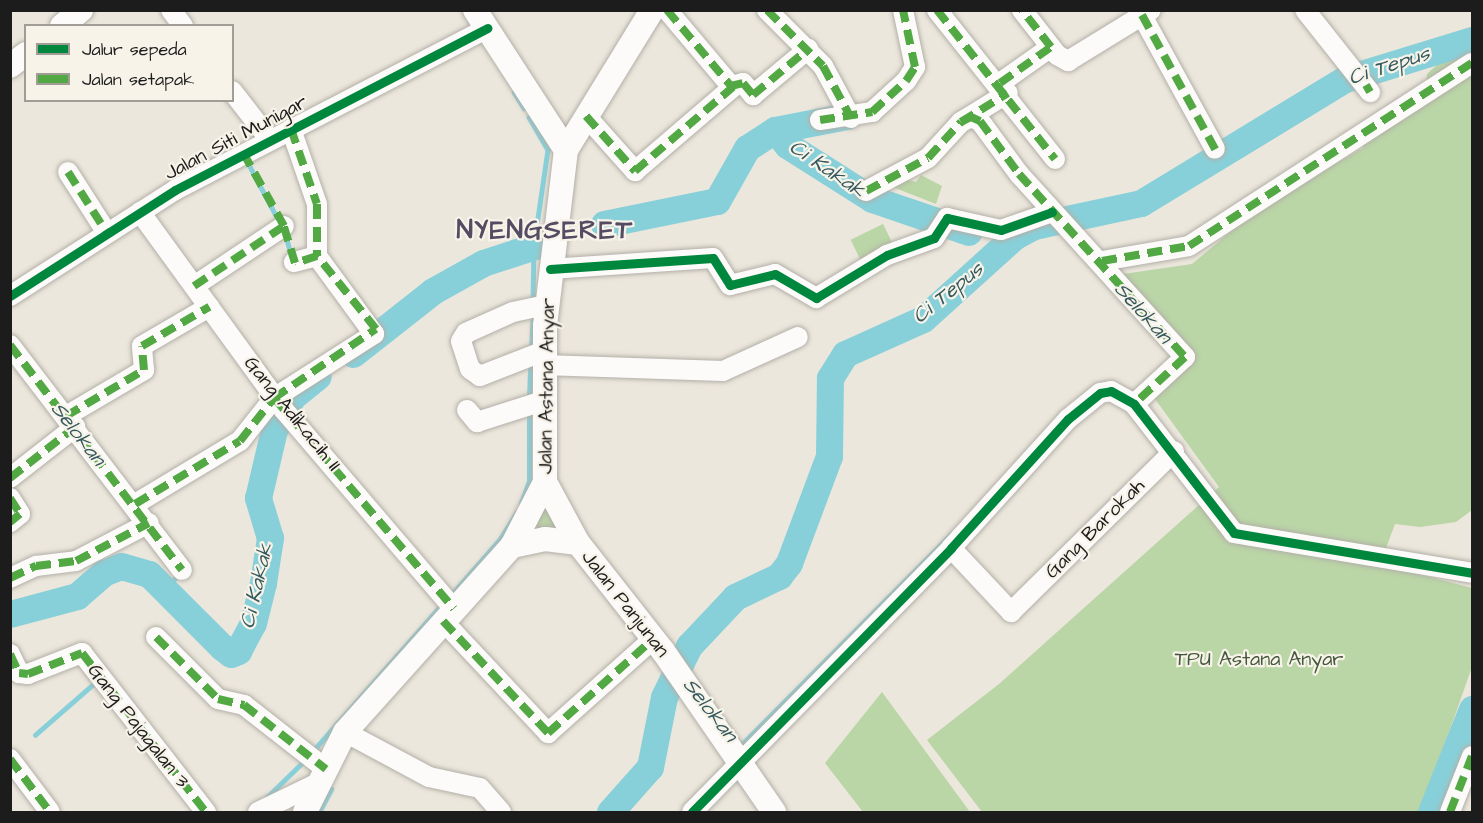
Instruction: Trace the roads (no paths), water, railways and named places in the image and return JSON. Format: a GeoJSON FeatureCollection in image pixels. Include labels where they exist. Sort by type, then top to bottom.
{"type":"FeatureCollection","features":[{"type":"Feature","properties":{"kind":"main road"},"geometry":{"type":"LineString","coordinates":[[64,24],[81,10]]}},
{"type":"Feature","properties":{"kind":"main road","name":"Jalan Astana Anyar"},"geometry":{"type":"LineString","coordinates":[[305,813],[345,732],[512,546],[545,482],[543,401],[547,304],[566,150],[652,10]]}},
{"type":"Feature","properties":{"kind":"main road"},"geometry":{"type":"LineString","coordinates":[[481,19],[566,150]]}},
{"type":"Feature","properties":{"kind":"main road"},"geometry":{"type":"LineString","coordinates":[[10,66],[24,56]]}},
{"type":"Feature","properties":{"kind":"main road","name":"Jalan Panjunan"},"geometry":{"type":"LineString","coordinates":[[545,482],[578,543],[658,645],[774,813]]}},
{"type":"Feature","properties":{"kind":"main road","name":"Jalan Panjunan"},"geometry":{"type":"LineString","coordinates":[[512,546],[545,539],[578,543]]}},
{"type":"Feature","properties":{"kind":"street"},"geometry":{"type":"LineString","coordinates":[[171,10],[182,24]]}},
{"type":"Feature","properties":{"kind":"street"},"geometry":{"type":"LineString","coordinates":[[667,10],[733,87]]}},
{"type":"Feature","properties":{"kind":"street"},"geometry":{"type":"LineString","coordinates":[[767,10],[808,49],[832,77],[850,116]]}},
{"type":"Feature","properties":{"kind":"street"},"geometry":{"type":"LineString","coordinates":[[820,120],[850,116],[883,104],[915,68],[903,10]]}},
{"type":"Feature","properties":{"kind":"street"},"geometry":{"type":"LineString","coordinates":[[937,10],[1004,88],[1055,159]]}},
{"type":"Feature","properties":{"kind":"street"},"geometry":{"type":"LineString","coordinates":[[1023,10],[1051,48],[1068,61],[1144,12],[1215,149]]}},
{"type":"Feature","properties":{"kind":"street"},"geometry":{"type":"LineString","coordinates":[[1305,10],[1368,88]]}},
{"type":"Feature","properties":{"kind":"street","name":"Jalan Siti Munigar"},"geometry":{"type":"LineString","coordinates":[[10,296],[140,212],[269,138],[291,129],[481,19]]}},
{"type":"Feature","properties":{"kind":"street"},"geometry":{"type":"LineString","coordinates":[[866,191],[928,158],[961,122],[1051,48]]}},
{"type":"Feature","properties":{"kind":"street"},"geometry":{"type":"LineString","coordinates":[[586,116],[635,171],[733,87],[743,83],[755,95],[808,49]]}},
{"type":"Feature","properties":{"kind":"street"},"geometry":{"type":"LineString","coordinates":[[1101,261],[1189,246],[1473,63]]}},
{"type":"Feature","properties":{"kind":"street"},"geometry":{"type":"LineString","coordinates":[[234,94],[269,138]]}},
{"type":"Feature","properties":{"kind":"street"},"geometry":{"type":"LineString","coordinates":[[961,122],[971,117],[980,122],[1050,212],[1079,237],[1185,357],[1134,404]]}},
{"type":"Feature","properties":{"kind":"street"},"geometry":{"type":"LineString","coordinates":[[135,504],[240,441],[279,404],[376,329],[317,256],[317,204],[291,129]]}},
{"type":"Feature","properties":{"kind":"street"},"geometry":{"type":"LineString","coordinates":[[68,172],[107,233]]}},
{"type":"Feature","properties":{"kind":"street","name":"Gang Adikacih II"},"geometry":{"type":"LineString","coordinates":[[140,212],[279,404],[545,733],[658,645]]}},
{"type":"Feature","properties":{"kind":"street"},"geometry":{"type":"LineString","coordinates":[[550,269],[713,258],[730,285],[775,273],[816,298],[887,255],[934,238],[947,218],[1000,230],[1050,212]]}},
{"type":"Feature","properties":{"kind":"street"},"geometry":{"type":"LineString","coordinates":[[194,286],[284,226]]}},
{"type":"Feature","properties":{"kind":"street"},"geometry":{"type":"LineString","coordinates":[[294,262],[317,256]]}},
{"type":"Feature","properties":{"kind":"street"},"geometry":{"type":"LineString","coordinates":[[547,304],[504,316],[466,333],[461,342],[470,369],[480,376],[544,358],[723,371],[798,337]]}},
{"type":"Feature","properties":{"kind":"street"},"geometry":{"type":"LineString","coordinates":[[10,478],[71,425],[144,370],[142,346],[209,307]]}},
{"type":"Feature","properties":{"kind":"street"},"geometry":{"type":"LineString","coordinates":[[10,345],[135,504],[182,570]]}},
{"type":"Feature","properties":{"kind":"street"},"geometry":{"type":"LineString","coordinates":[[692,813],[738,763],[951,548],[1086,402],[1111,391],[1134,404],[1174,451],[1234,533],[1473,573]]}},
{"type":"Feature","properties":{"kind":"street"},"geometry":{"type":"LineString","coordinates":[[467,411],[477,422],[543,401]]}},
{"type":"Feature","properties":{"kind":"street","name":"Gang Barokah"},"geometry":{"type":"LineString","coordinates":[[951,548],[1006,612],[1017,607],[1174,451]]}},
{"type":"Feature","properties":{"kind":"street"},"geometry":{"type":"LineString","coordinates":[[10,498],[20,514],[10,522]]}},
{"type":"Feature","properties":{"kind":"street"},"geometry":{"type":"LineString","coordinates":[[10,578],[36,566],[76,561],[149,523]]}},
{"type":"Feature","properties":{"kind":"street"},"geometry":{"type":"LineString","coordinates":[[156,637],[218,699],[244,705],[323,776],[260,812]]}},
{"type":"Feature","properties":{"kind":"street","name":"Gang Pajagalan 3"},"geometry":{"type":"LineString","coordinates":[[10,654],[18,673],[28,674],[82,653],[206,813]]}},
{"type":"Feature","properties":{"kind":"street"},"geometry":{"type":"LineString","coordinates":[[345,732],[429,777],[480,788],[501,813]]}},
{"type":"Feature","properties":{"kind":"street"},"geometry":{"type":"LineString","coordinates":[[1450,813],[1473,756]]}},
{"type":"Feature","properties":{"kind":"street"},"geometry":{"type":"LineString","coordinates":[[10,759],[50,813]]}},
{"type":"Feature","properties":{"kind":"waterway","name":"Ci Tepus"},"geometry":{"type":"LineString","coordinates":[[610,812],[650,767],[664,697],[689,646],[735,597],[779,576],[789,563],[829,456],[830,378],[845,354],[923,319],[1015,236],[1034,226],[1141,203],[1345,79],[1472,40]]}},
{"type":"Feature","properties":{"kind":"waterway","name":"Selokan"},"geometry":{"type":"LineString","coordinates":[[514,92],[524,108]]}},
{"type":"Feature","properties":{"kind":"waterway"},"geometry":{"type":"LineString","coordinates":[[775,130],[847,116]]}},
{"type":"Feature","properties":{"kind":"waterway","name":"Selokan"},"geometry":{"type":"LineString","coordinates":[[529,117],[548,150],[534,246],[533,303]]}},
{"type":"Feature","properties":{"kind":"waterway","name":"Ci Kakak"},"geometry":{"type":"LineString","coordinates":[[604,224],[717,201],[747,148],[775,130],[787,145],[872,199],[969,232]]}},
{"type":"Feature","properties":{"kind":"waterway","name":"Selokan"},"geometry":{"type":"LineString","coordinates":[[246,159],[280,223]]}},
{"type":"Feature","properties":{"kind":"waterway","name":"Selokan"},"geometry":{"type":"LineString","coordinates":[[285,232],[289,247]]}},
{"type":"Feature","properties":{"kind":"waterway","name":"Ci Kakak"},"geometry":{"type":"LineString","coordinates":[[353,354],[433,291],[483,263],[535,246]]}},
{"type":"Feature","properties":{"kind":"waterway"},"geometry":{"type":"LineString","coordinates":[[531,351],[533,314]]}},
{"type":"Feature","properties":{"kind":"waterway"},"geometry":{"type":"LineString","coordinates":[[529,399],[530,363]]}},
{"type":"Feature","properties":{"kind":"waterway","name":"Ci Kakak"},"geometry":{"type":"LineString","coordinates":[[10,614],[77,596],[103,573],[121,566],[149,574],[222,647],[231,654],[238,651],[253,623],[263,583],[270,538],[258,498],[274,430],[292,397],[318,376]]}},
{"type":"Feature","properties":{"kind":"waterway"},"geometry":{"type":"LineString","coordinates":[[521,503],[529,481],[529,411]]}},
{"type":"Feature","properties":{"kind":"waterway"},"geometry":{"type":"LineString","coordinates":[[451,595],[500,539],[516,513]]}},
{"type":"Feature","properties":{"kind":"waterway","name":"Selokan"},"geometry":{"type":"LineString","coordinates":[[739,747],[951,534]]}},
{"type":"Feature","properties":{"kind":"waterway","name":"Selokan"},"geometry":{"type":"LineString","coordinates":[[167,588],[179,573]]}},
{"type":"Feature","properties":{"kind":"waterway"},"geometry":{"type":"LineString","coordinates":[[312,752],[443,603]]}},
{"type":"Feature","properties":{"kind":"waterway"},"geometry":{"type":"LineString","coordinates":[[35,735],[97,681]]}},
{"type":"Feature","properties":{"kind":"waterway"},"geometry":{"type":"LineString","coordinates":[[1431,812],[1472,709]]}},
{"type":"Feature","properties":{"kind":"waterway"},"geometry":{"type":"LineString","coordinates":[[264,800],[305,760]]}},
{"type":"Feature","properties":{"kind":"waterway"},"geometry":{"type":"LineString","coordinates":[[319,812],[331,789]]}},
{"type":"Feature","properties":{"kind":"district","name":"NYENGSERET"},"geometry":{"type":"Point","coordinates":[545,231]}},
{"type":"Feature","properties":{"kind":"park label","name":"TPU Astana Anyar"},"geometry":{"type":"Point","coordinates":[1259,659]}}]}
